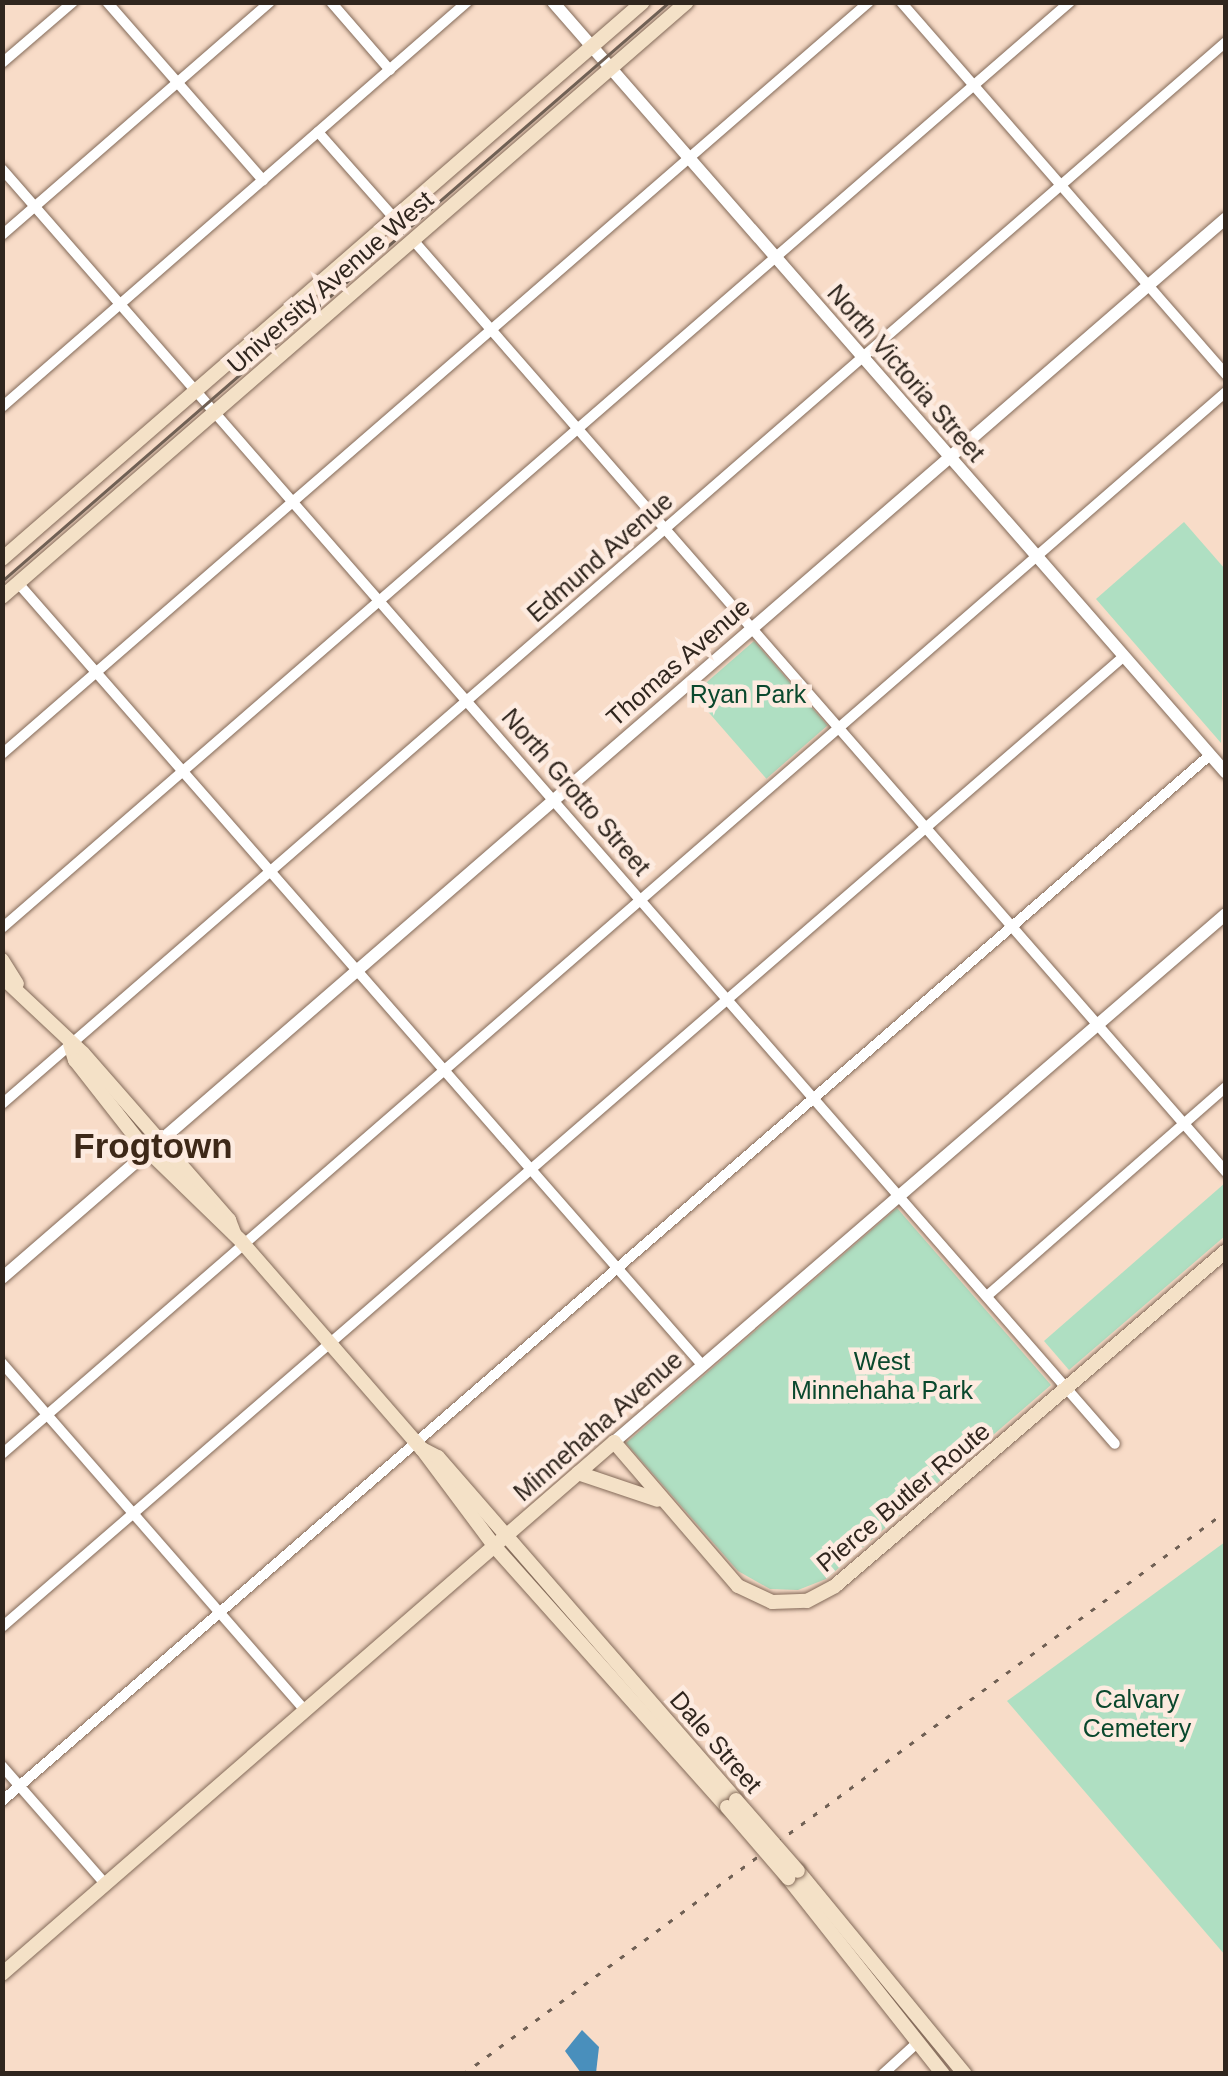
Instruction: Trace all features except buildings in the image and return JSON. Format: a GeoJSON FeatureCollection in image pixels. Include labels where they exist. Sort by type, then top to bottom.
{"type":"FeatureCollection","features":[{"type":"Feature","properties":{"kind":"main road","name":"University Avenue West"},"geometry":{"type":"LineString","coordinates":[[2,560],[643,2]]}},
{"type":"Feature","properties":{"kind":"main road","name":"University Avenue West"},"geometry":{"type":"LineString","coordinates":[[2,597],[687,2]]}},
{"type":"Feature","properties":{"kind":"main road","name":"Dale Street"},"geometry":{"type":"LineString","coordinates":[[2,960],[10,980],[160,1140],[237,1237],[418,1445],[438,1457],[501,1542],[966,2074]]}},
{"type":"Feature","properties":{"kind":"main road","name":"Dale Street"},"geometry":{"type":"LineString","coordinates":[[70,1044],[75,1060],[147,1151],[237,1237]]}},
{"type":"Feature","properties":{"kind":"main road","name":"Pierce Butler Route"},"geometry":{"type":"LineString","coordinates":[[614,1442],[748,1594],[772,1602],[807,1600],[835,1586],[1226,1251]]}},
{"type":"Feature","properties":{"kind":"main road","name":"Minnehaha Avenue"},"geometry":{"type":"LineString","coordinates":[[2,1974],[614,1442]]}},
{"type":"Feature","properties":{"kind":"main road"},"geometry":{"type":"LineString","coordinates":[[578,1473],[667,1506]]}},
{"type":"Feature","properties":{"kind":"main road","name":"Dale Street"},"geometry":{"type":"LineString","coordinates":[[793,1875],[943,2074]]}},
{"type":"Feature","properties":{"kind":"street"},"geometry":{"type":"LineString","coordinates":[[2,63],[72,2]]}},
{"type":"Feature","properties":{"kind":"street"},"geometry":{"type":"LineString","coordinates":[[106,2],[262,180]]}},
{"type":"Feature","properties":{"kind":"street"},"geometry":{"type":"LineString","coordinates":[[2,235],[270,2]]}},
{"type":"Feature","properties":{"kind":"street"},"geometry":{"type":"LineString","coordinates":[[331,2],[390,70]]}},
{"type":"Feature","properties":{"kind":"street"},"geometry":{"type":"LineString","coordinates":[[2,407],[467,2]]}},
{"type":"Feature","properties":{"kind":"street","name":"North Victoria Street"},"geometry":{"type":"LineString","coordinates":[[554,2],[1226,773]]}},
{"type":"Feature","properties":{"kind":"street"},"geometry":{"type":"LineString","coordinates":[[2,754],[869,2]]}},
{"type":"Feature","properties":{"kind":"street"},"geometry":{"type":"LineString","coordinates":[[900,2],[1226,375]]}},
{"type":"Feature","properties":{"kind":"street"},"geometry":{"type":"LineString","coordinates":[[2,928],[1070,2]]}},
{"type":"Feature","properties":{"kind":"street","name":"Edmund Avenue"},"geometry":{"type":"LineString","coordinates":[[2,1104],[1226,42]]}},
{"type":"Feature","properties":{"kind":"street"},"geometry":{"type":"LineString","coordinates":[[318,132],[394,218]]}},
{"type":"Feature","properties":{"kind":"street","name":"North Grotto Street"},"geometry":{"type":"LineString","coordinates":[[2,169],[641,896],[1115,1444]]}},
{"type":"Feature","properties":{"kind":"street","name":"Thomas Avenue"},"geometry":{"type":"LineString","coordinates":[[2,1278],[1226,218]]}},
{"type":"Feature","properties":{"kind":"street"},"geometry":{"type":"LineString","coordinates":[[413,240],[1226,1172]]}},
{"type":"Feature","properties":{"kind":"street"},"geometry":{"type":"LineString","coordinates":[[2,1454],[237,1237],[443,1067],[1226,392]]}},
{"type":"Feature","properties":{"kind":"street"},"geometry":{"type":"LineString","coordinates":[[18,583],[702,1365]]}},
{"type":"Feature","properties":{"kind":"street"},"geometry":{"type":"LineString","coordinates":[[2,1627],[726,996],[1124,656]]}},
{"type":"Feature","properties":{"kind":"street"},"geometry":{"type":"LineString","coordinates":[[2,1801],[418,1445],[616,1265],[1210,755]]}},
{"type":"Feature","properties":{"kind":"street","name":"Minnehaha Avenue"},"geometry":{"type":"LineString","coordinates":[[614,1442],[1226,914]]}},
{"type":"Feature","properties":{"kind":"street"},"geometry":{"type":"LineString","coordinates":[[987,1296],[1226,1087]]}},
{"type":"Feature","properties":{"kind":"street"},"geometry":{"type":"LineString","coordinates":[[2,1363],[306,1710]]}},
{"type":"Feature","properties":{"kind":"street"},"geometry":{"type":"LineString","coordinates":[[2,1766],[106,1884]]}},
{"type":"Feature","properties":{"kind":"street"},"geometry":{"type":"LineString","coordinates":[[883,2074],[917,2043]]}},
{"type":"Feature","properties":{"kind":"green space"},"geometry":{"type":"Polygon","coordinates":[[[1184,522],[1225,569],[1221,743],[1096,599],[1184,522]]]}},
{"type":"Feature","properties":{"kind":"green space","name":"Ryan Park"},"geometry":{"type":"Polygon","coordinates":[[[754,641],[827,726],[766,779],[693,694],[754,641]]]}},
{"type":"Feature","properties":{"kind":"green space"},"geometry":{"type":"Polygon","coordinates":[[[1225,1183],[1225,1236],[1069,1370],[1044,1341],[1225,1183]]]}},
{"type":"Feature","properties":{"kind":"green space","name":"West Minnehaha Park"},"geometry":{"type":"Polygon","coordinates":[[[897,1208],[1051,1385],[826,1579],[798,1590],[770,1589],[738,1571],[626,1443],[897,1208]]]}},
{"type":"Feature","properties":{"kind":"green space","name":"Calvary Cemetery"},"geometry":{"type":"Polygon","coordinates":[[[1225,1542],[1225,1955],[1007,1701],[1225,1542]]]}},
{"type":"Feature","properties":{"kind":"water"},"geometry":{"type":"Polygon","coordinates":[[[582,2030],[599,2047],[596,2073],[581,2073],[565,2051],[582,2030]]]}},
{"type":"Feature","properties":{"kind":"tram line"},"geometry":{"type":"LineString","coordinates":[[2,581],[669,2]]}},
{"type":"Feature","properties":{"kind":"railway"},"geometry":{"type":"LineString","coordinates":[[463,2074],[1226,1511]]}},
{"type":"Feature","properties":{"kind":"district","name":"Frogtown"},"geometry":{"type":"Point","coordinates":[153,1146]}}]}
